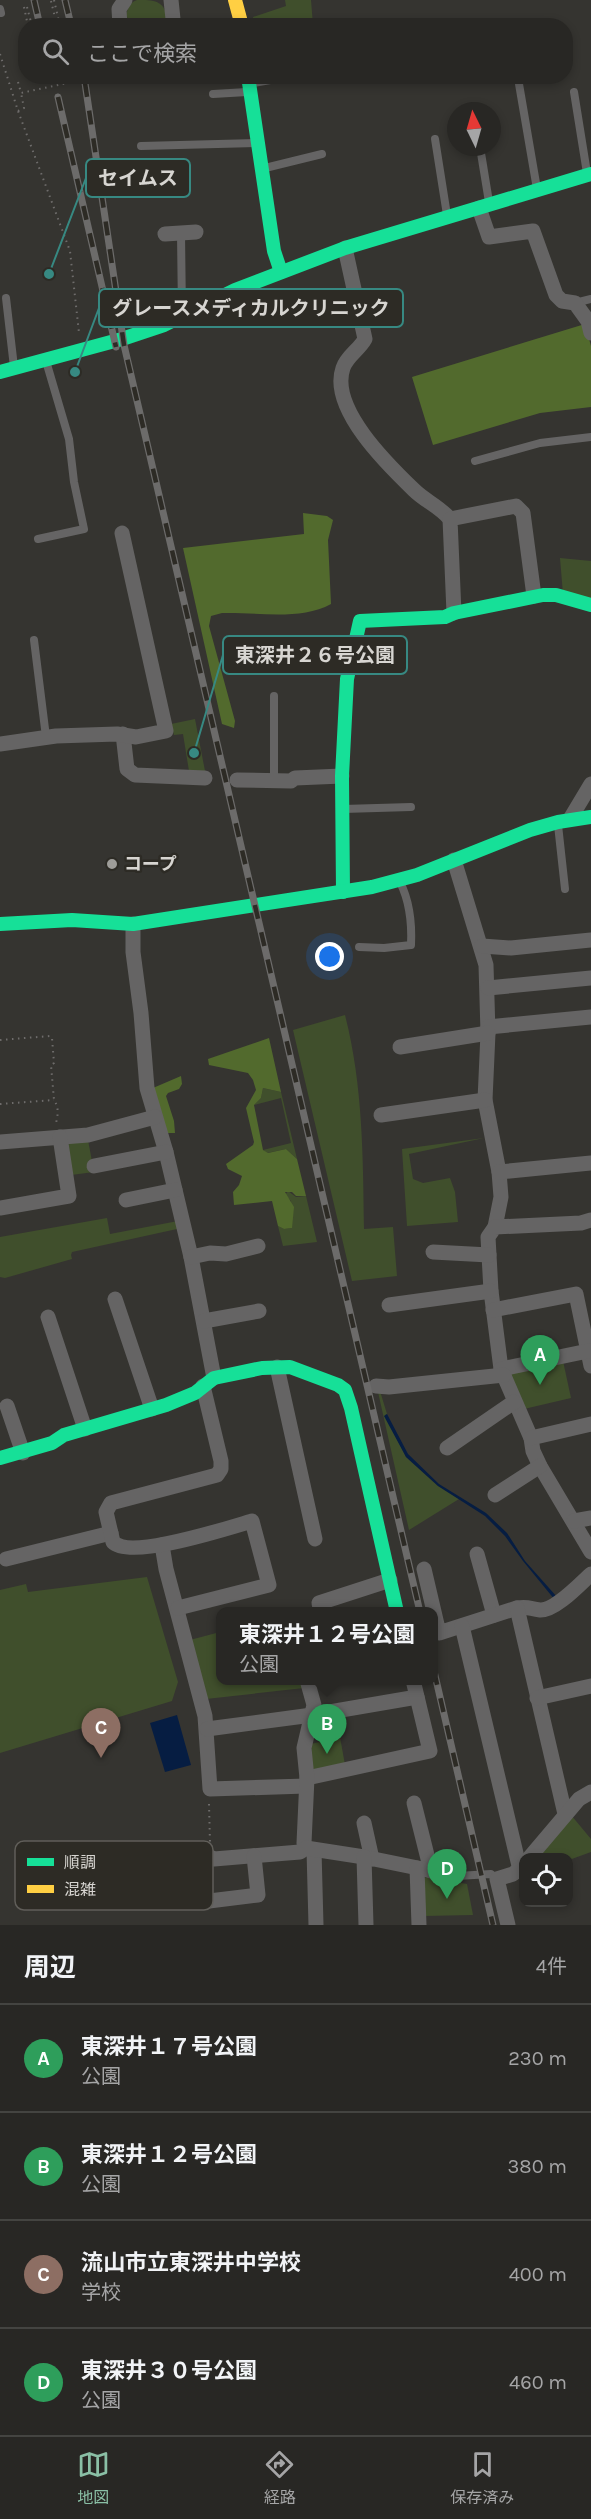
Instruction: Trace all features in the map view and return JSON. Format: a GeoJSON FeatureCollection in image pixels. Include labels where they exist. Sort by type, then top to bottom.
{"type":"FeatureCollection","features":[{"type":"Feature","properties":{"kind":"street"},"geometry":{"type":"LineString","coordinates":[[120,18],[120,9],[125,0]]}},
{"type":"Feature","properties":{"kind":"street"},"geometry":{"type":"LineString","coordinates":[[235,0],[240,18]]}},
{"type":"Feature","properties":{"kind":"street"},"geometry":{"type":"LineString","coordinates":[[249,84],[274,251],[281,272]]}},
{"type":"Feature","properties":{"kind":"street"},"geometry":{"type":"LineString","coordinates":[[7,370],[122,339],[183,316],[235,290],[345,248],[589,174]]}},
{"type":"Feature","properties":{"kind":"street"},"geometry":{"type":"LineString","coordinates":[[484,207],[489,237],[533,231],[555,295],[562,302],[575,303],[588,321],[591,333]]}},
{"type":"Feature","properties":{"kind":"street"},"geometry":{"type":"LineString","coordinates":[[345,248],[365,339],[360,349],[345,363],[342,371],[346,407],[353,422],[370,443],[416,492],[442,509],[450,519],[454,613]]}},
{"type":"Feature","properties":{"kind":"street"},"geometry":{"type":"LineString","coordinates":[[450,519],[516,506],[523,513],[534,596]]}},
{"type":"Feature","properties":{"kind":"street"},"geometry":{"type":"LineString","coordinates":[[0,744],[46,737],[119,731],[136,736],[166,731],[122,533]]}},
{"type":"Feature","properties":{"kind":"street"},"geometry":{"type":"LineString","coordinates":[[343,892],[342,776],[347,679],[360,621],[445,617],[454,613],[534,596],[556,595],[591,606]]}},
{"type":"Feature","properties":{"kind":"street"},"geometry":{"type":"LineString","coordinates":[[119,731],[127,769],[135,775],[205,778]]}},
{"type":"Feature","properties":{"kind":"street"},"geometry":{"type":"LineString","coordinates":[[237,780],[274,781],[342,776]]}},
{"type":"Feature","properties":{"kind":"street"},"geometry":{"type":"LineString","coordinates":[[564,820],[591,784]]}},
{"type":"Feature","properties":{"kind":"street"},"geometry":{"type":"LineString","coordinates":[[0,924],[72,920],[132,924],[215,916],[400,880],[530,830],[564,820],[591,817]]}},
{"type":"Feature","properties":{"kind":"street"},"geometry":{"type":"LineString","coordinates":[[454,860],[486,965],[488,1030],[484,1100],[499,1172],[501,1197],[495,1227],[488,1237],[490,1292],[502,1372],[531,1438],[533,1451],[540,1466],[591,1552]]}},
{"type":"Feature","properties":{"kind":"street"},"geometry":{"type":"LineString","coordinates":[[132,924],[147,1088],[176,1190],[204,1321],[208,1382],[221,1461],[220,1472],[217,1474],[111,1503],[106,1512],[113,1542],[122,1548],[162,1545],[252,1521],[269,1585],[178,1608]]}},
{"type":"Feature","properties":{"kind":"street"},"geometry":{"type":"LineString","coordinates":[[482,946],[511,948],[591,940]]}},
{"type":"Feature","properties":{"kind":"street"},"geometry":{"type":"LineString","coordinates":[[488,988],[591,978]]}},
{"type":"Feature","properties":{"kind":"street"},"geometry":{"type":"LineString","coordinates":[[400,1047],[488,1030],[591,1017]]}},
{"type":"Feature","properties":{"kind":"street"},"geometry":{"type":"LineString","coordinates":[[381,1114],[484,1100]]}},
{"type":"Feature","properties":{"kind":"street"},"geometry":{"type":"LineString","coordinates":[[0,1142],[88,1135],[155,1117]]}},
{"type":"Feature","properties":{"kind":"street"},"geometry":{"type":"LineString","coordinates":[[0,1208],[69,1196],[58,1137]]}},
{"type":"Feature","properties":{"kind":"street"},"geometry":{"type":"LineString","coordinates":[[94,1166],[166,1152]]}},
{"type":"Feature","properties":{"kind":"street"},"geometry":{"type":"LineString","coordinates":[[499,1172],[591,1163]]}},
{"type":"Feature","properties":{"kind":"street"},"geometry":{"type":"LineString","coordinates":[[126,1200],[176,1190]]}},
{"type":"Feature","properties":{"kind":"street"},"geometry":{"type":"LineString","coordinates":[[495,1227],[581,1223],[591,1220]]}},
{"type":"Feature","properties":{"kind":"street"},"geometry":{"type":"LineString","coordinates":[[191,1257],[210,1253],[226,1254],[258,1246]]}},
{"type":"Feature","properties":{"kind":"street"},"geometry":{"type":"LineString","coordinates":[[433,1252],[489,1255]]}},
{"type":"Feature","properties":{"kind":"street"},"geometry":{"type":"LineString","coordinates":[[389,1305],[490,1292]]}},
{"type":"Feature","properties":{"kind":"street"},"geometry":{"type":"LineString","coordinates":[[376,1386],[389,1387],[589,1358],[576,1294],[493,1310]]}},
{"type":"Feature","properties":{"kind":"street"},"geometry":{"type":"LineString","coordinates":[[116,1299],[152,1409]]}},
{"type":"Feature","properties":{"kind":"street"},"geometry":{"type":"LineString","coordinates":[[204,1321],[259,1311]]}},
{"type":"Feature","properties":{"kind":"street"},"geometry":{"type":"LineString","coordinates":[[48,1317],[85,1429]]}},
{"type":"Feature","properties":{"kind":"street"},"geometry":{"type":"LineString","coordinates":[[277,1367],[315,1539]]}},
{"type":"Feature","properties":{"kind":"street"},"geometry":{"type":"LineString","coordinates":[[0,1458],[23,1453],[51,1443],[64,1435],[152,1409],[195,1393],[208,1382],[277,1367],[290,1367],[338,1385],[345,1390],[351,1408],[396,1607]]}},
{"type":"Feature","properties":{"kind":"street"},"geometry":{"type":"LineString","coordinates":[[447,1448],[514,1402]]}},
{"type":"Feature","properties":{"kind":"street"},"geometry":{"type":"LineString","coordinates":[[7,1406],[23,1453]]}},
{"type":"Feature","properties":{"kind":"street"},"geometry":{"type":"LineString","coordinates":[[531,1438],[591,1424]]}},
{"type":"Feature","properties":{"kind":"street"},"geometry":{"type":"LineString","coordinates":[[495,1495],[540,1466]]}},
{"type":"Feature","properties":{"kind":"street"},"geometry":{"type":"LineString","coordinates":[[574,1521],[591,1518]]}},
{"type":"Feature","properties":{"kind":"street"},"geometry":{"type":"LineString","coordinates":[[6,1558],[111,1533]]}},
{"type":"Feature","properties":{"kind":"street"},"geometry":{"type":"LineString","coordinates":[[162,1545],[166,1569],[178,1608],[207,1729],[210,1789],[307,1782],[430,1751],[414,1685]]}},
{"type":"Feature","properties":{"kind":"street"},"geometry":{"type":"LineString","coordinates":[[477,1554],[494,1615]]}},
{"type":"Feature","properties":{"kind":"street"},"geometry":{"type":"LineString","coordinates":[[424,1569],[433,1607]]}},
{"type":"Feature","properties":{"kind":"street"},"geometry":{"type":"LineString","coordinates":[[438,1629],[439,1633],[517,1608],[529,1606],[542,1610],[551,1607],[591,1574]]}},
{"type":"Feature","properties":{"kind":"street"},"geometry":{"type":"LineString","coordinates":[[320,1607],[319,1603],[390,1580]]}},
{"type":"Feature","properties":{"kind":"street"},"geometry":{"type":"LineString","coordinates":[[517,1608],[565,1814]]}},
{"type":"Feature","properties":{"kind":"street"},"geometry":{"type":"LineString","coordinates":[[462,1626],[521,1853]]}},
{"type":"Feature","properties":{"kind":"street"},"geometry":{"type":"LineString","coordinates":[[308,1685],[314,1705],[304,1748],[307,1782],[304,1843],[310,1849],[316,1925]]}},
{"type":"Feature","properties":{"kind":"street"},"geometry":{"type":"LineString","coordinates":[[537,1698],[591,1686]]}},
{"type":"Feature","properties":{"kind":"street"},"geometry":{"type":"LineString","coordinates":[[207,1729],[312,1715],[417,1697]]}},
{"type":"Feature","properties":{"kind":"street"},"geometry":{"type":"LineString","coordinates":[[533,1853],[579,1798],[591,1792]]}},
{"type":"Feature","properties":{"kind":"street"},"geometry":{"type":"LineString","coordinates":[[414,1803],[424,1869],[419,1925]]}},
{"type":"Feature","properties":{"kind":"street"},"geometry":{"type":"LineString","coordinates":[[364,1823],[368,1858],[366,1925]]}},
{"type":"Feature","properties":{"kind":"street"},"geometry":{"type":"LineString","coordinates":[[213,1858],[300,1852],[310,1849],[457,1876]]}},
{"type":"Feature","properties":{"kind":"street"},"geometry":{"type":"LineString","coordinates":[[213,1901],[258,1895],[254,1856]]}},
{"type":"Feature","properties":{"kind":"street"},"geometry":{"type":"LineString","coordinates":[[508,1925],[498,1879],[519,1867]]}},
{"type":"Feature","properties":{"kind":"lane"},"geometry":{"type":"LineString","coordinates":[[213,94],[249,84]]}},
{"type":"Feature","properties":{"kind":"lane"},"geometry":{"type":"LineString","coordinates":[[519,84],[537,191]]}},
{"type":"Feature","properties":{"kind":"lane"},"geometry":{"type":"LineString","coordinates":[[574,92],[589,174]]}},
{"type":"Feature","properties":{"kind":"lane"},"geometry":{"type":"LineString","coordinates":[[435,139],[448,217]]}},
{"type":"Feature","properties":{"kind":"lane"},"geometry":{"type":"LineString","coordinates":[[141,146],[257,143]]}},
{"type":"Feature","properties":{"kind":"lane"},"geometry":{"type":"LineString","coordinates":[[261,169],[322,154]]}},
{"type":"Feature","properties":{"kind":"lane"},"geometry":{"type":"LineString","coordinates":[[481,156],[484,207]]}},
{"type":"Feature","properties":{"kind":"lane"},"geometry":{"type":"LineString","coordinates":[[181,233],[183,316]]}},
{"type":"Feature","properties":{"kind":"lane"},"geometry":{"type":"LineString","coordinates":[[6,298],[7,370]]}},
{"type":"Feature","properties":{"kind":"lane"},"geometry":{"type":"LineString","coordinates":[[575,303],[591,299]]}},
{"type":"Feature","properties":{"kind":"lane"},"geometry":{"type":"LineString","coordinates":[[38,539],[84,529],[74,482],[69,439],[45,359]]}},
{"type":"Feature","properties":{"kind":"lane"},"geometry":{"type":"LineString","coordinates":[[475,461],[540,443],[591,437]]}},
{"type":"Feature","properties":{"kind":"lane"},"geometry":{"type":"LineString","coordinates":[[34,640],[46,737]]}},
{"type":"Feature","properties":{"kind":"lane"},"geometry":{"type":"LineString","coordinates":[[274,696],[274,781]]}},
{"type":"Feature","properties":{"kind":"lane"},"geometry":{"type":"LineString","coordinates":[[342,809],[411,807]]}},
{"type":"Feature","properties":{"kind":"lane"},"geometry":{"type":"LineString","coordinates":[[564,820],[566,889]]}},
{"type":"Feature","properties":{"kind":"lane"},"geometry":{"type":"LineString","coordinates":[[359,947],[384,948],[411,945],[412,930],[400,880]]}},
{"type":"Feature","properties":{"kind":"lane"},"geometry":{"type":"LineString","coordinates":[[457,1876],[491,1874],[498,1879]]}},
{"type":"Feature","properties":{"kind":"path"},"geometry":{"type":"LineString","coordinates":[[52,1],[56,18]]}},
{"type":"Feature","properties":{"kind":"path"},"geometry":{"type":"LineString","coordinates":[[26,7],[28,18]]}},
{"type":"Feature","properties":{"kind":"path"},"geometry":{"type":"LineString","coordinates":[[0,54],[18,111],[70,251],[81,349]]}},
{"type":"Feature","properties":{"kind":"path"},"geometry":{"type":"LineString","coordinates":[[16,83],[20,88],[24,108],[18,111]]}},
{"type":"Feature","properties":{"kind":"path"},"geometry":{"type":"LineString","coordinates":[[21,93],[62,84]]}},
{"type":"Feature","properties":{"kind":"path"},"geometry":{"type":"LineString","coordinates":[[0,1040],[50,1036],[54,1063],[51,1065],[51,1083],[57,1104],[58,1137]]}},
{"type":"Feature","properties":{"kind":"path"},"geometry":{"type":"LineString","coordinates":[[0,1104],[54,1100]]}},
{"type":"Feature","properties":{"kind":"path"},"geometry":{"type":"LineString","coordinates":[[209,1841],[210,1789]]}},
{"type":"Feature","properties":{"kind":"green space"},"geometry":{"type":"Polygon","coordinates":[[[148,0],[161,4],[167,18],[128,18],[126,15],[129,8],[135,1],[148,0]]]}},
{"type":"Feature","properties":{"kind":"green space"},"geometry":{"type":"Polygon","coordinates":[[[285,0],[311,0],[312,18],[253,18],[253,17],[286,6],[285,0]]]}},
{"type":"Feature","properties":{"kind":"green space"},"geometry":{"type":"Polygon","coordinates":[[[585,324],[591,346],[591,407],[540,413],[433,445],[412,377],[585,324]]]}},
{"type":"Feature","properties":{"kind":"green space"},"geometry":{"type":"Polygon","coordinates":[[[303,513],[327,516],[333,520],[328,540],[331,604],[319,609],[292,614],[222,613],[211,616],[209,626],[235,721],[234,728],[222,724],[183,548],[304,534],[303,513]]]}},
{"type":"Feature","properties":{"kind":"green space"},"geometry":{"type":"Polygon","coordinates":[[[560,558],[591,561],[591,601],[563,594],[560,558]]]}},
{"type":"Feature","properties":{"kind":"green space"},"geometry":{"type":"Polygon","coordinates":[[[195,719],[205,771],[189,771],[183,734],[174,735],[171,724],[195,719]]]}},
{"type":"Feature","properties":{"kind":"green space"},"geometry":{"type":"Polygon","coordinates":[[[345,1015],[359,1094],[364,1229],[393,1227],[397,1276],[352,1281],[293,1030],[345,1015]]]}},
{"type":"Feature","properties":{"kind":"green space"},"geometry":{"type":"Polygon","coordinates":[[[269,1038],[281,1092],[263,1088],[261,1098],[254,1105],[263,1150],[268,1153],[286,1149],[297,1159],[306,1196],[296,1196],[292,1192],[285,1192],[294,1207],[292,1228],[284,1229],[278,1226],[272,1201],[234,1205],[233,1192],[242,1176],[228,1169],[226,1164],[253,1145],[246,1108],[256,1090],[248,1073],[209,1065],[208,1059],[269,1038]]]}},
{"type":"Feature","properties":{"kind":"green space"},"geometry":{"type":"Polygon","coordinates":[[[181,1076],[182,1084],[179,1089],[166,1096],[174,1121],[175,1133],[166,1133],[153,1088],[181,1076]]]}},
{"type":"Feature","properties":{"kind":"green space"},"geometry":{"type":"Polygon","coordinates":[[[263,1088],[281,1092],[297,1159],[286,1149],[267,1153],[263,1150],[291,1143],[281,1098],[254,1105],[261,1098],[263,1088]]]}},
{"type":"Feature","properties":{"kind":"green space"},"geometry":{"type":"Polygon","coordinates":[[[484,1138],[409,1154],[413,1179],[423,1183],[450,1178],[455,1192],[458,1222],[407,1226],[402,1149],[484,1138]]]}},
{"type":"Feature","properties":{"kind":"green space"},"geometry":{"type":"Polygon","coordinates":[[[88,1140],[94,1172],[71,1175],[66,1147],[71,1142],[88,1140]]]}},
{"type":"Feature","properties":{"kind":"green space"},"geometry":{"type":"Polygon","coordinates":[[[288,1191],[296,1197],[306,1196],[317,1242],[283,1246],[278,1226],[284,1229],[292,1228],[291,1201],[285,1195],[288,1191]]]}},
{"type":"Feature","properties":{"kind":"green space"},"geometry":{"type":"Polygon","coordinates":[[[107,1218],[110,1234],[178,1221],[177,1229],[72,1252],[72,1259],[5,1278],[0,1277],[0,1237],[107,1218]]]}},
{"type":"Feature","properties":{"kind":"green space"},"geometry":{"type":"Polygon","coordinates":[[[563,1361],[571,1398],[524,1409],[509,1378],[513,1372],[563,1361]]]}},
{"type":"Feature","properties":{"kind":"green space"},"geometry":{"type":"Polygon","coordinates":[[[380,1391],[387,1414],[385,1415],[406,1457],[438,1486],[459,1499],[409,1530],[378,1392],[380,1391]]]}},
{"type":"Feature","properties":{"kind":"green space"},"geometry":{"type":"Polygon","coordinates":[[[147,1577],[178,1682],[172,1701],[0,1753],[0,1590],[26,1584],[28,1592],[147,1577]]]}},
{"type":"Feature","properties":{"kind":"green space"},"geometry":{"type":"Polygon","coordinates":[[[216,1633],[216,1685],[303,1685],[304,1688],[206,1699],[190,1640],[216,1633]]]}},
{"type":"Feature","properties":{"kind":"green space"},"geometry":{"type":"Polygon","coordinates":[[[340,1737],[345,1765],[317,1771],[312,1768],[311,1744],[340,1737]]]}},
{"type":"Feature","properties":{"kind":"green space"},"geometry":{"type":"Polygon","coordinates":[[[571,1815],[591,1839],[591,1852],[573,1859],[573,1853],[539,1853],[571,1815]]]}},
{"type":"Feature","properties":{"kind":"green space"},"geometry":{"type":"Polygon","coordinates":[[[426,1877],[467,1884],[473,1915],[424,1916],[422,1881],[426,1877]]]}},
{"type":"Feature","properties":{"kind":"water"},"geometry":{"type":"Polygon","coordinates":[[[387,1414],[408,1454],[439,1484],[486,1513],[507,1533],[525,1561],[557,1597],[555,1600],[505,1536],[485,1516],[438,1486],[406,1457],[384,1416],[387,1414]]]}},
{"type":"Feature","properties":{"kind":"water"},"geometry":{"type":"Polygon","coordinates":[[[177,1715],[191,1765],[165,1772],[150,1723],[177,1715]]]}},
{"type":"Feature","properties":{"kind":"railway"},"geometry":{"type":"LineString","coordinates":[[34,0],[38,18]]}},
{"type":"Feature","properties":{"kind":"railway"},"geometry":{"type":"LineString","coordinates":[[65,0],[69,18]]}},
{"type":"Feature","properties":{"kind":"railway"},"geometry":{"type":"LineString","coordinates":[[85,84],[124,345],[419,1607]]}},
{"type":"Feature","properties":{"kind":"railway"},"geometry":{"type":"LineString","coordinates":[[58,97],[116,347]]}},
{"type":"Feature","properties":{"kind":"railway"},"geometry":{"type":"LineString","coordinates":[[437,1685],[493,1925]]}},
{"type":"Feature","properties":{"kind":"traffic: fast"},"geometry":{"type":"LineString","coordinates":[[249,84],[274,251],[281,272]]}},
{"type":"Feature","properties":{"kind":"traffic: fast"},"geometry":{"type":"LineString","coordinates":[[0,372],[122,339],[164,325],[235,290],[345,248],[591,174]]}},
{"type":"Feature","properties":{"kind":"traffic: fast"},"geometry":{"type":"LineString","coordinates":[[343,892],[342,776],[347,679],[360,621],[445,617],[454,613],[543,595],[556,595],[591,605]]}},
{"type":"Feature","properties":{"kind":"traffic: fast"},"geometry":{"type":"LineString","coordinates":[[0,924],[72,920],[133,924],[372,887],[417,875],[530,830],[558,822],[591,817]]}},
{"type":"Feature","properties":{"kind":"traffic: fast"},"geometry":{"type":"LineString","coordinates":[[0,1458],[52,1443],[64,1435],[166,1405],[195,1393],[214,1378],[262,1368],[290,1367],[338,1385],[345,1390],[351,1408],[396,1607]]}},
{"type":"Feature","properties":{"kind":"traffic: slow"},"geometry":{"type":"LineString","coordinates":[[235,0],[240,18]]}},
{"type":"Feature","properties":{"kind":"place","name":"セイムス"},"geometry":{"type":"Point","coordinates":[49,274]}},
{"type":"Feature","properties":{"kind":"place","name":"グレースメディカルクリニック"},"geometry":{"type":"Point","coordinates":[75,372]}},
{"type":"Feature","properties":{"kind":"place","name":"東深井２６号公園"},"geometry":{"type":"Point","coordinates":[194,753]}},
{"type":"Feature","properties":{"kind":"place","name":"コープ"},"geometry":{"type":"Point","coordinates":[112,864]}},
{"type":"Feature","properties":{"kind":"place","name":"東深井１７号公園"},"geometry":{"type":"Point","coordinates":[540,1385]}},
{"type":"Feature","properties":{"kind":"place","name":"東深井１２号公園"},"geometry":{"type":"Point","coordinates":[327,1754]}},
{"type":"Feature","properties":{"kind":"place","name":"流山市立東深井中学校"},"geometry":{"type":"Point","coordinates":[101,1758]}},
{"type":"Feature","properties":{"kind":"place","name":"東深井３０号公園"},"geometry":{"type":"Point","coordinates":[447,1899]}}]}
